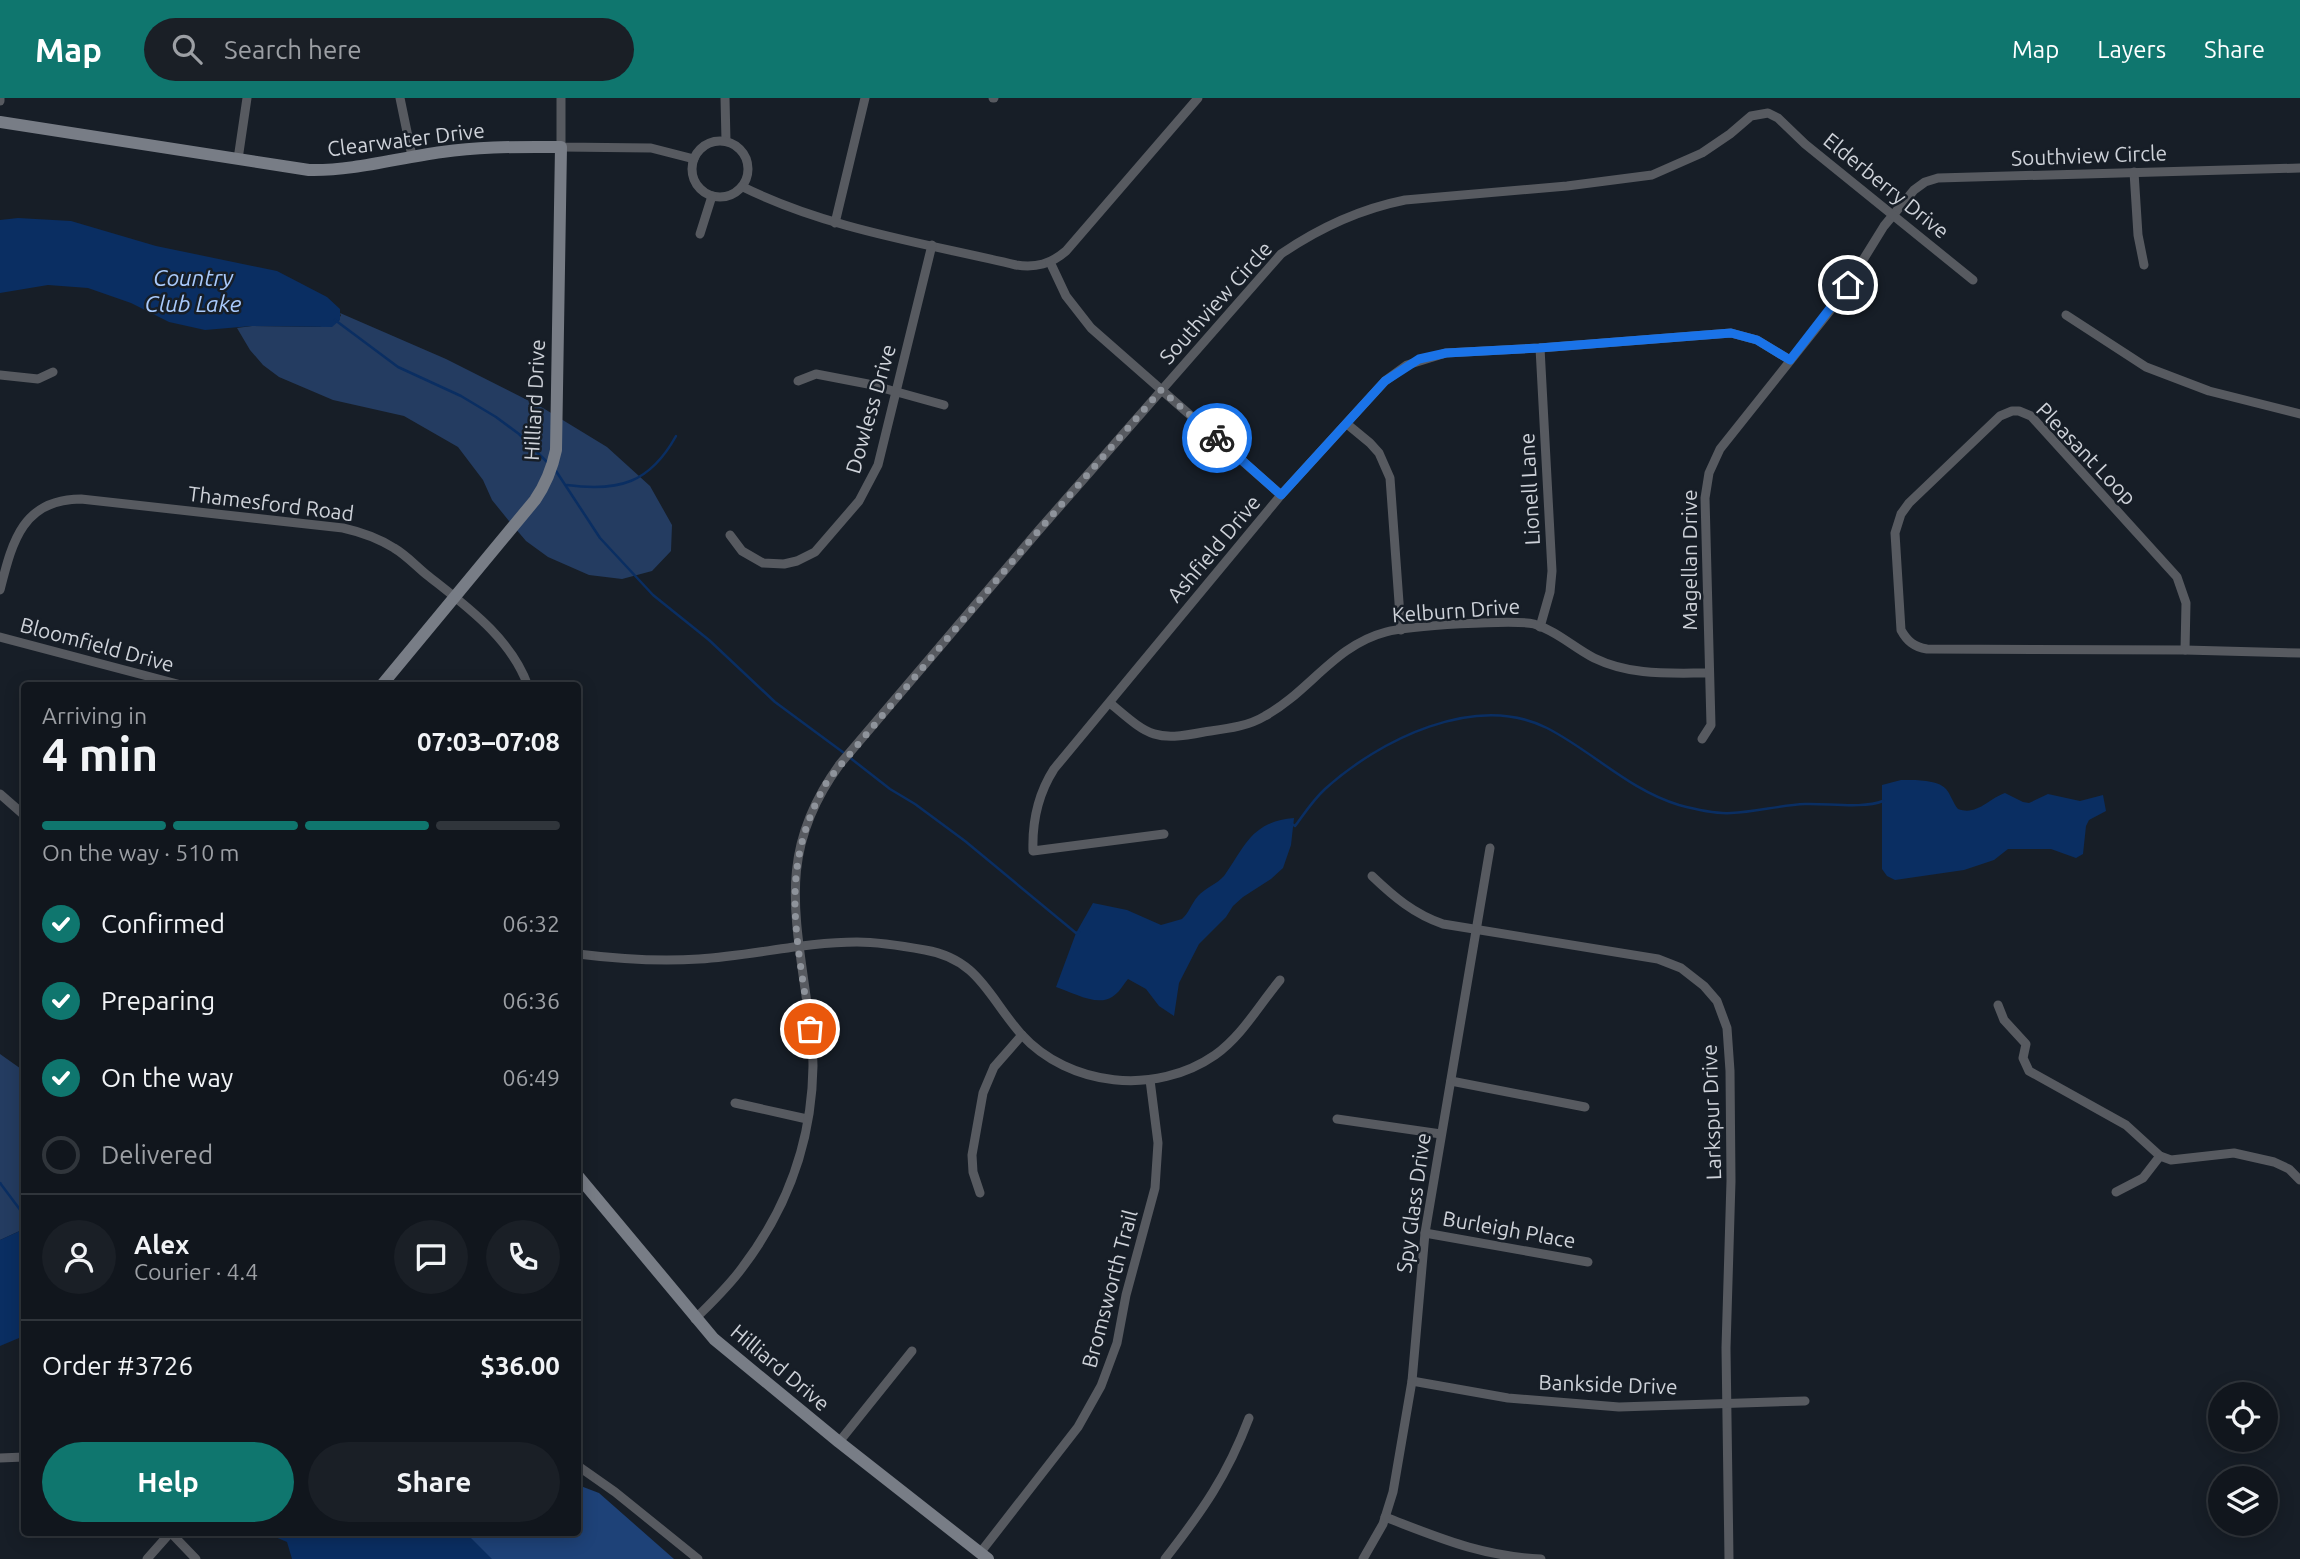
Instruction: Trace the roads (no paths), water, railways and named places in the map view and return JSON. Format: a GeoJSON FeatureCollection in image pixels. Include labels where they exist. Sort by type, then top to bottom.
{"type":"FeatureCollection","features":[{"type":"Feature","properties":{"kind":"street"},"geometry":{"type":"LineString","coordinates":[[238,159],[247,98]]}},
{"type":"Feature","properties":{"kind":"street"},"geometry":{"type":"LineString","coordinates":[[400,98],[412,156]]}},
{"type":"Feature","properties":{"kind":"street","name":"Hilliard Drive"},"geometry":{"type":"LineString","coordinates":[[384,682],[535,500],[549,477],[554,461],[561,98]]}},
{"type":"Feature","properties":{"kind":"street"},"geometry":{"type":"LineString","coordinates":[[725,98],[726,141]]}},
{"type":"Feature","properties":{"kind":"street"},"geometry":{"type":"LineString","coordinates":[[835,223],[865,98]]}},
{"type":"Feature","properties":{"kind":"street"},"geometry":{"type":"LineString","coordinates":[[743,187],[779,205],[835,223],[1025,266],[1050,262],[1066,251],[1198,98]]}},
{"type":"Feature","properties":{"kind":"street","name":"Southview Circle"},"geometry":{"type":"LineString","coordinates":[[695,1320],[741,1270],[785,1200],[796,1168],[807,1119],[813,1064],[794,911],[797,857],[809,816],[828,780],[1012,561],[1271,263],[1298,242],[1346,217],[1405,200],[1567,186],[1652,175],[1702,153],[1751,116],[1768,113],[1777,118]]}},
{"type":"Feature","properties":{"kind":"street","name":"Elderberry Drive"},"geometry":{"type":"LineString","coordinates":[[1777,118],[1805,144],[1973,279]]}},
{"type":"Feature","properties":{"kind":"street","name":"Clearwater Drive"},"geometry":{"type":"LineString","coordinates":[[0,122],[322,171],[480,148],[651,148],[694,159]]}},
{"type":"Feature","properties":{"kind":"street"},"geometry":{"type":"LineString","coordinates":[[726,141],[735,144],[747,159],[749,169],[743,187],[729,196],[712,196],[696,184],[692,172],[694,159],[707,144],[726,141]]}},
{"type":"Feature","properties":{"kind":"street","name":"Southview Circle"},"geometry":{"type":"LineString","coordinates":[[1894,214],[1919,185],[1938,178],[2300,168]]}},
{"type":"Feature","properties":{"kind":"street"},"geometry":{"type":"LineString","coordinates":[[2134,172],[2138,235],[2144,265]]}},
{"type":"Feature","properties":{"kind":"street"},"geometry":{"type":"LineString","coordinates":[[699,234],[712,196]]}},
{"type":"Feature","properties":{"kind":"street","name":"Magellan Drive"},"geometry":{"type":"LineString","coordinates":[[1702,739],[1711,725],[1705,498],[1709,473],[1720,449],[1837,302],[1894,214]]}},
{"type":"Feature","properties":{"kind":"street","name":"Dowless Drive"},"geometry":{"type":"LineString","coordinates":[[730,535],[743,551],[763,563],[797,561],[815,552],[859,501],[878,465],[932,245]]}},
{"type":"Feature","properties":{"kind":"street"},"geometry":{"type":"LineString","coordinates":[[1050,262],[1066,296],[1091,328],[1281,495]]}},
{"type":"Feature","properties":{"kind":"street"},"geometry":{"type":"LineString","coordinates":[[2066,315],[2146,368],[2208,391],[2300,415]]}},
{"type":"Feature","properties":{"kind":"street","name":"Ashfield Drive"},"geometry":{"type":"LineString","coordinates":[[1164,834],[1033,851],[1034,819],[1044,787],[1054,769],[1281,495],[1385,381],[1419,359],[1446,353],[1731,333],[1757,340],[1790,360]]}},
{"type":"Feature","properties":{"kind":"street","name":"Lionell Lane"},"geometry":{"type":"LineString","coordinates":[[1539,348],[1552,571],[1550,592],[1540,627]]}},
{"type":"Feature","properties":{"kind":"street"},"geometry":{"type":"LineString","coordinates":[[0,375],[38,379],[53,372]]}},
{"type":"Feature","properties":{"kind":"street"},"geometry":{"type":"LineString","coordinates":[[798,381],[816,374],[944,405]]}},
{"type":"Feature","properties":{"kind":"street","name":"Pleasant Loop"},"geometry":{"type":"LineString","coordinates":[[2185,650],[2186,603],[2177,577],[2025,412],[2012,411],[2000,416],[1909,503],[1901,514],[1895,540],[1901,630],[1914,645],[1927,649],[2300,653]]}},
{"type":"Feature","properties":{"kind":"street"},"geometry":{"type":"LineString","coordinates":[[1347,424],[1379,453],[1390,478],[1401,630]]}},
{"type":"Feature","properties":{"kind":"street","name":"Thamesford Road"},"geometry":{"type":"LineString","coordinates":[[0,590],[12,546],[25,523],[53,504],[81,499],[356,531],[394,547],[454,596],[507,646],[527,682]]}},
{"type":"Feature","properties":{"kind":"street","name":"Kelburn Drive"},"geometry":{"type":"LineString","coordinates":[[1110,703],[1132,724],[1156,736],[1177,737],[1241,726],[1278,708],[1349,648],[1377,635],[1401,630],[1506,623],[1533,624],[1557,634],[1596,659],[1628,671],[1657,674],[1709,673]]}},
{"type":"Feature","properties":{"kind":"street","name":"Bloomfield Drive"},"geometry":{"type":"LineString","coordinates":[[0,637],[170,682]]}},
{"type":"Feature","properties":{"kind":"street"},"geometry":{"type":"LineString","coordinates":[[0,794],[21,812]]}},
{"type":"Feature","properties":{"kind":"street","name":"Spy Glass Drive"},"geometry":{"type":"LineString","coordinates":[[1363,1559],[1385,1517],[1394,1492],[1412,1381],[1425,1233],[1490,848]]}},
{"type":"Feature","properties":{"kind":"street","name":"Larkspur Drive"},"geometry":{"type":"LineString","coordinates":[[1372,876],[1408,908],[1424,918],[1443,924],[1658,959],[1681,968],[1704,986],[1717,1001],[1727,1028],[1730,1071],[1731,1181],[1726,1348],[1729,1559]]}},
{"type":"Feature","properties":{"kind":"street"},"geometry":{"type":"LineString","coordinates":[[581,954],[666,961],[858,942],[940,954],[965,965],[976,974],[1022,1035],[1045,1054],[1082,1072],[1108,1080],[1150,1080],[1184,1071],[1214,1056],[1236,1036],[1280,980]]}},
{"type":"Feature","properties":{"kind":"street"},"geometry":{"type":"LineString","coordinates":[[1998,1005],[2004,1020],[2017,1031],[2025,1044],[2023,1058],[2029,1071],[2126,1125],[2160,1156],[2171,1160],[2234,1153],[2274,1162],[2289,1169],[2300,1180]]}},
{"type":"Feature","properties":{"kind":"street"},"geometry":{"type":"LineString","coordinates":[[980,1193],[973,1172],[972,1155],[983,1093],[994,1067],[1022,1035]]}},
{"type":"Feature","properties":{"kind":"street","name":"Bromsworth Trail"},"geometry":{"type":"LineString","coordinates":[[984,1556],[1078,1427],[1101,1386],[1117,1343],[1126,1295],[1155,1188],[1158,1143],[1150,1080]]}},
{"type":"Feature","properties":{"kind":"street"},"geometry":{"type":"LineString","coordinates":[[1451,1081],[1585,1107]]}},
{"type":"Feature","properties":{"kind":"street"},"geometry":{"type":"LineString","coordinates":[[735,1103],[807,1119]]}},
{"type":"Feature","properties":{"kind":"street"},"geometry":{"type":"LineString","coordinates":[[1337,1119],[1441,1134]]}},
{"type":"Feature","properties":{"kind":"street"},"geometry":{"type":"LineString","coordinates":[[2116,1192],[2143,1178],[2160,1156]]}},
{"type":"Feature","properties":{"kind":"street","name":"Hilliard Drive"},"geometry":{"type":"LineString","coordinates":[[581,1180],[695,1320],[734,1357],[984,1556]]}},
{"type":"Feature","properties":{"kind":"street","name":"Burleigh Place"},"geometry":{"type":"LineString","coordinates":[[1425,1233],[1588,1262]]}},
{"type":"Feature","properties":{"kind":"street"},"geometry":{"type":"LineString","coordinates":[[839,1442],[912,1351]]}},
{"type":"Feature","properties":{"kind":"street","name":"Bankside Drive"},"geometry":{"type":"LineString","coordinates":[[1412,1381],[1508,1398],[1619,1407],[1805,1401]]}},
{"type":"Feature","properties":{"kind":"street"},"geometry":{"type":"LineString","coordinates":[[1165,1559],[1214,1494],[1234,1458],[1249,1418]]}},
{"type":"Feature","properties":{"kind":"street"},"geometry":{"type":"LineString","coordinates":[[0,1458],[21,1457]]}},
{"type":"Feature","properties":{"kind":"street"},"geometry":{"type":"LineString","coordinates":[[581,1468],[698,1559]]}},
{"type":"Feature","properties":{"kind":"street"},"geometry":{"type":"LineString","coordinates":[[1385,1517],[1479,1552],[1512,1558],[1541,1559]]}},
{"type":"Feature","properties":{"kind":"street"},"geometry":{"type":"LineString","coordinates":[[147,1559],[168,1536]]}},
{"type":"Feature","properties":{"kind":"street"},"geometry":{"type":"LineString","coordinates":[[174,1536],[196,1559]]}},
{"type":"Feature","properties":{"kind":"water","name":"Country Club Lake"},"geometry":{"type":"Polygon","coordinates":[[[18,218],[71,221],[156,246],[277,271],[327,297],[340,309],[340,320],[332,327],[252,326],[205,330],[169,322],[131,303],[88,288],[48,285],[0,293],[0,220],[18,218]]]}},
{"type":"Feature","properties":{"kind":"water"},"geometry":{"type":"Polygon","coordinates":[[[1901,780],[1937,783],[1948,791],[1958,809],[1965,811],[1977,809],[2005,793],[2029,803],[2048,794],[2080,801],[2103,795],[2106,811],[2089,820],[2083,854],[2076,858],[2051,849],[2008,849],[1994,860],[1964,870],[1895,880],[1887,876],[1882,869],[1882,785],[1901,780]]]}},
{"type":"Feature","properties":{"kind":"water"},"geometry":{"type":"Polygon","coordinates":[[[1294,818],[1291,845],[1283,868],[1233,906],[1226,917],[1199,944],[1179,983],[1174,1016],[1159,1006],[1146,989],[1128,979],[1117,993],[1106,1000],[1092,1000],[1056,987],[1076,933],[1093,903],[1127,910],[1161,925],[1182,919],[1198,896],[1224,876],[1251,837],[1268,824],[1294,818]]]}},
{"type":"Feature","properties":{"kind":"water"},"geometry":{"type":"Polygon","coordinates":[[[21,1230],[21,1338],[0,1346],[0,1240],[21,1230]]]}},
{"type":"Feature","properties":{"kind":"water"},"geometry":{"type":"Polygon","coordinates":[[[273,1536],[469,1536],[492,1559],[292,1559],[287,1542],[273,1536]]]}},
{"type":"Feature","properties":{"kind":"waterway"},"geometry":{"type":"LineString","coordinates":[[335,320],[398,367],[461,396],[496,417],[519,434],[549,464]]}},
{"type":"Feature","properties":{"kind":"waterway"},"geometry":{"type":"LineString","coordinates":[[567,485],[602,487],[631,481],[655,464],[676,436]]}},
{"type":"Feature","properties":{"kind":"waterway"},"geometry":{"type":"LineString","coordinates":[[556,471],[600,538],[653,595],[709,640],[775,702],[844,753]]}},
{"type":"Feature","properties":{"kind":"waterway"},"geometry":{"type":"LineString","coordinates":[[1292,824],[1295,826],[1325,789],[1372,754],[1429,727],[1490,715],[1519,718],[1547,728],[1644,790],[1698,810],[1731,813],[1796,805],[1855,805],[1883,801]]}},
{"type":"Feature","properties":{"kind":"waterway"},"geometry":{"type":"LineString","coordinates":[[849,757],[965,841],[1076,933],[1079,932]]}},
{"type":"Feature","properties":{"kind":"waterway"},"geometry":{"type":"LineString","coordinates":[[0,1183],[21,1211]]}}]}
